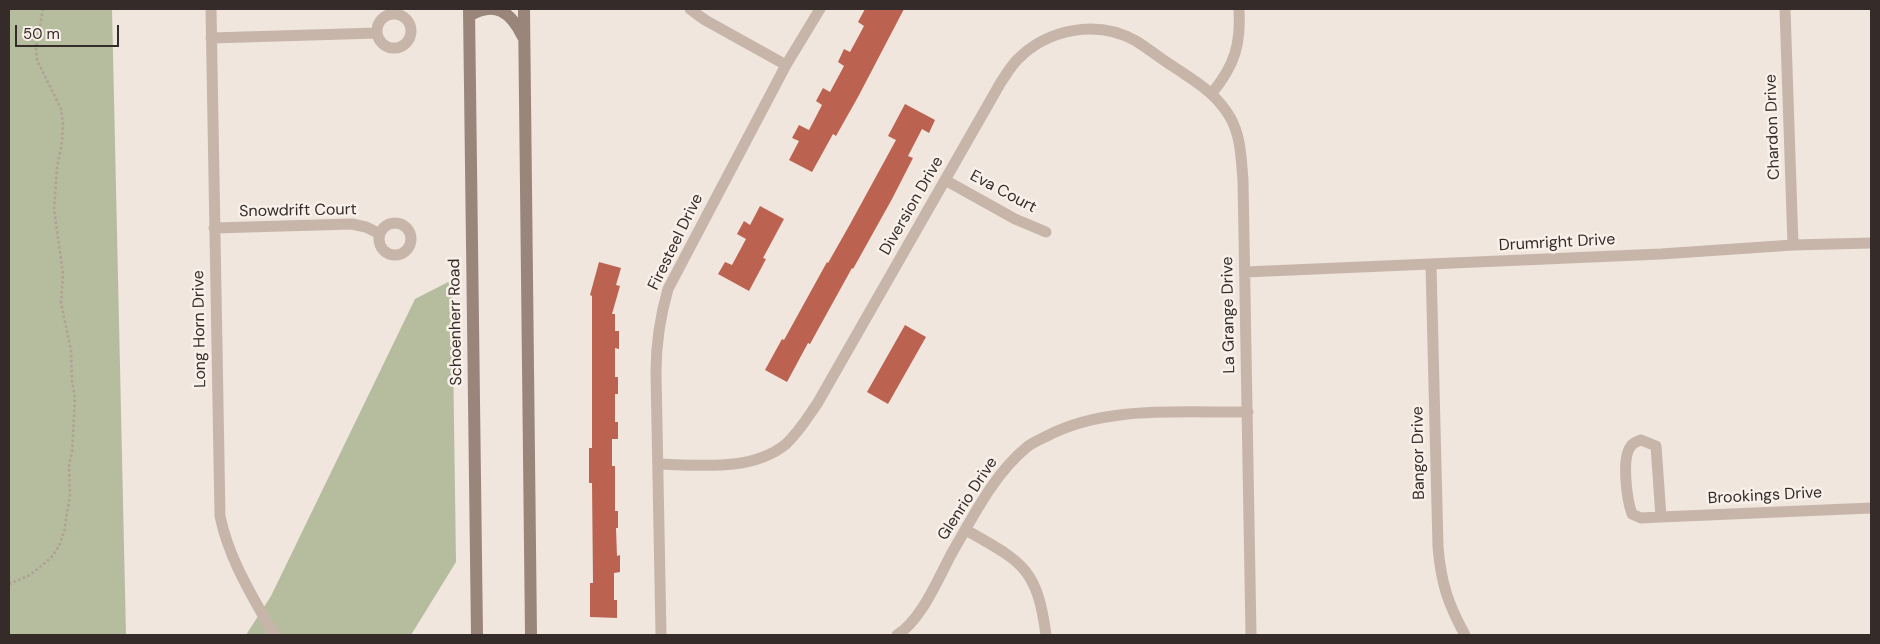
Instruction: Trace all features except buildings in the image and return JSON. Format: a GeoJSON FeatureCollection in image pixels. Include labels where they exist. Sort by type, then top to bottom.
{"type":"FeatureCollection","features":[{"type":"Feature","properties":{"kind":"main road"},"geometry":{"type":"LineString","coordinates":[[469,12],[495,9],[504,12],[511,17],[524,39]]}},
{"type":"Feature","properties":{"kind":"main road"},"geometry":{"type":"LineString","coordinates":[[524,9],[531,635]]}},
{"type":"Feature","properties":{"kind":"main road","name":"Schoenherr Road"},"geometry":{"type":"LineString","coordinates":[[469,12],[477,635]]}},
{"type":"Feature","properties":{"kind":"street","name":"Long Horn Drive"},"geometry":{"type":"LineString","coordinates":[[211,9],[220,516],[230,551],[238,569],[274,635]]}},
{"type":"Feature","properties":{"kind":"street"},"geometry":{"type":"LineString","coordinates":[[690,9],[705,20],[786,65]]}},
{"type":"Feature","properties":{"kind":"street","name":"Firesteel Drive"},"geometry":{"type":"LineString","coordinates":[[660,635],[656,343],[660,320],[668,289],[786,65],[820,9]]}},
{"type":"Feature","properties":{"kind":"street"},"geometry":{"type":"LineString","coordinates":[[1212,93],[1230,69],[1238,50],[1240,30],[1239,9]]}},
{"type":"Feature","properties":{"kind":"street","name":"Chardon Drive"},"geometry":{"type":"LineString","coordinates":[[1786,9],[1793,245]]}},
{"type":"Feature","properties":{"kind":"street","name":"Diversion Drive"},"geometry":{"type":"LineString","coordinates":[[659,464],[742,463],[765,456],[785,444],[801,428],[817,404],[1002,82],[1016,61],[1034,45],[1069,31],[1090,28],[1110,32],[1134,40],[1212,93]]}},
{"type":"Feature","properties":{"kind":"street"},"geometry":{"type":"LineString","coordinates":[[211,38],[378,33]]}},
{"type":"Feature","properties":{"kind":"street","name":"La Grange Drive"},"geometry":{"type":"LineString","coordinates":[[1212,93],[1230,117],[1240,141],[1243,180],[1251,635]]}},
{"type":"Feature","properties":{"kind":"street","name":"Eva Court"},"geometry":{"type":"LineString","coordinates":[[945,180],[1015,219],[1046,232]]}},
{"type":"Feature","properties":{"kind":"street","name":"Snowdrift Court"},"geometry":{"type":"LineString","coordinates":[[214,228],[352,224],[366,227],[380,234]]}},
{"type":"Feature","properties":{"kind":"street","name":"Drumright Drive"},"geometry":{"type":"LineString","coordinates":[[1244,272],[1431,265],[1661,254],[1793,245],[1871,243]]}},
{"type":"Feature","properties":{"kind":"street","name":"Bangor Drive"},"geometry":{"type":"LineString","coordinates":[[1431,265],[1438,547],[1445,592],[1454,615],[1465,635]]}},
{"type":"Feature","properties":{"kind":"street","name":"Glenrio Drive"},"geometry":{"type":"LineString","coordinates":[[897,635],[919,612],[985,497],[1012,462],[1029,446],[1061,428],[1091,419],[1125,414],[1248,412]]}},
{"type":"Feature","properties":{"kind":"street","name":"Brookings Drive"},"geometry":{"type":"LineString","coordinates":[[1661,517],[1656,446],[1641,440],[1631,445],[1626,456],[1628,503],[1632,514],[1641,518],[1871,508]]}},
{"type":"Feature","properties":{"kind":"street"},"geometry":{"type":"LineString","coordinates":[[966,530],[1008,555],[1026,571],[1035,586],[1040,600],[1046,635]]}},
{"type":"Feature","properties":{"kind":"path"},"geometry":{"type":"LineString","coordinates":[[9,584],[30,575],[51,558],[59,546],[64,532],[70,495],[70,465],[75,398],[72,381],[71,350],[61,303],[62,274],[54,209],[63,123],[61,109],[37,60],[36,48],[43,9]]}},
{"type":"Feature","properties":{"kind":"green space"},"geometry":{"type":"Polygon","coordinates":[[[9,9],[112,9],[126,635],[9,635],[9,9]]]}},
{"type":"Feature","properties":{"kind":"green space"},"geometry":{"type":"Polygon","coordinates":[[[452,280],[456,562],[411,635],[246,635],[271,596],[415,299],[452,280]]]}}]}
